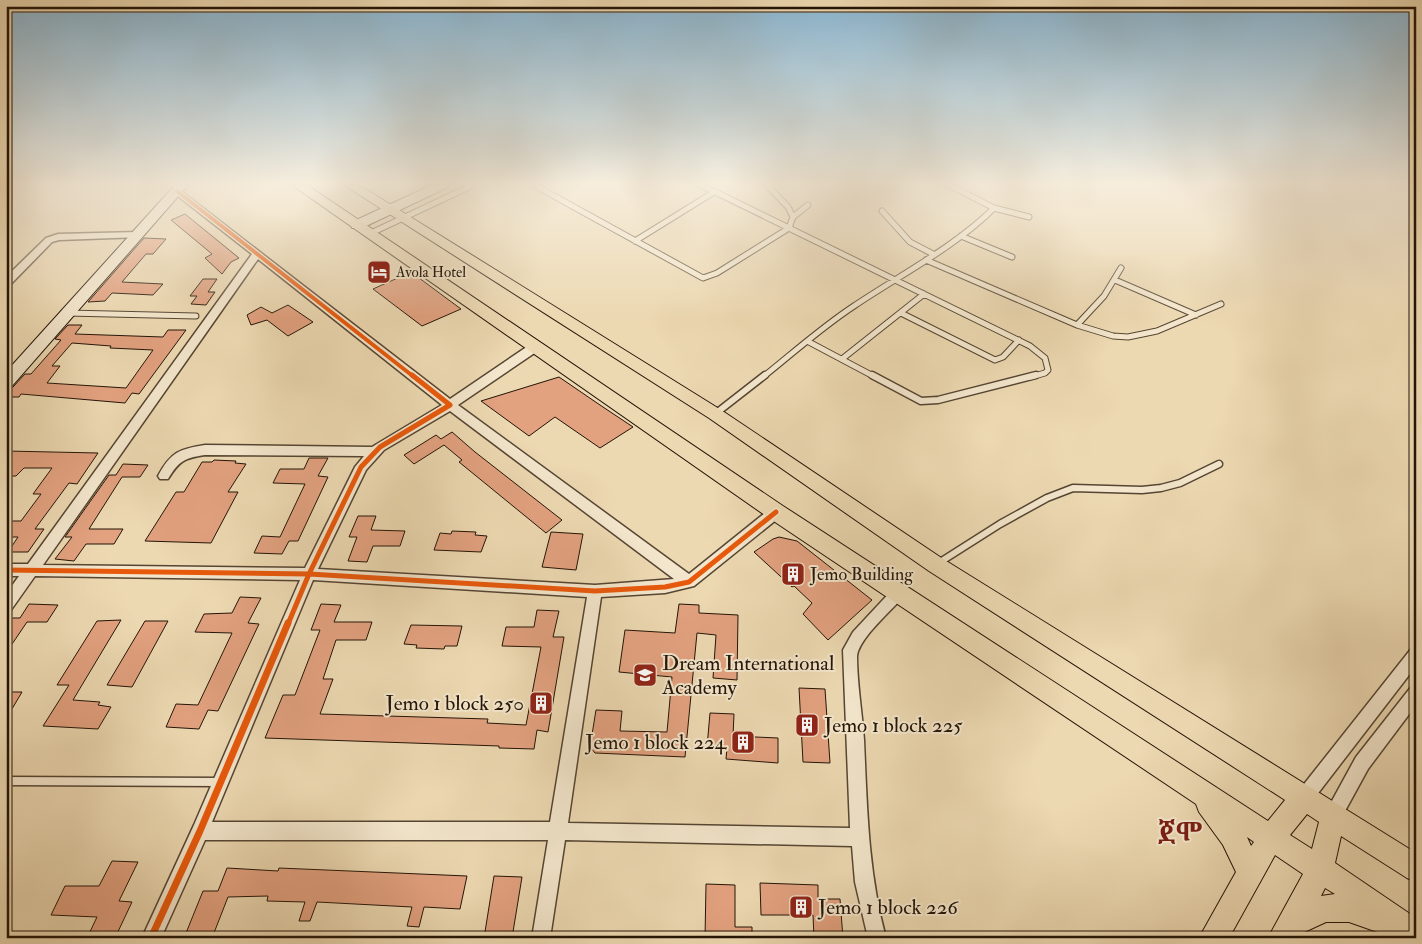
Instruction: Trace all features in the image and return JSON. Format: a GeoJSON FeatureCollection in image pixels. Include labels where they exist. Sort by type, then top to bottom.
{"type":"FeatureCollection","features":[{"type":"Feature","properties":{"kind":"main road"},"geometry":{"type":"LineString","coordinates":[[361,229],[776,512],[1320,871],[1365,898],[1414,934]]}},
{"type":"Feature","properties":{"kind":"main road"},"geometry":{"type":"LineString","coordinates":[[419,229],[715,414],[936,565],[1416,869]]}},
{"type":"Feature","properties":{"kind":"main road"},"geometry":{"type":"LineString","coordinates":[[1197,790],[1232,836],[1251,873]]}},
{"type":"Feature","properties":{"kind":"main road"},"geometry":{"type":"LineString","coordinates":[[1213,938],[1270,837],[1303,799]]}},
{"type":"Feature","properties":{"kind":"main road"},"geometry":{"type":"LineString","coordinates":[[1286,931],[1320,871],[1333,816]]}},
{"type":"Feature","properties":{"kind":"main road"},"geometry":{"type":"LineString","coordinates":[[1286,931],[1325,908],[1349,908],[1375,916],[1414,934]]}},
{"type":"Feature","properties":{"kind":"street"},"geometry":{"type":"LineString","coordinates":[[6,382],[143,229]]}},
{"type":"Feature","properties":{"kind":"street"},"geometry":{"type":"LineString","coordinates":[[227,229],[256,254],[450,405],[689,582]]}},
{"type":"Feature","properties":{"kind":"street"},"geometry":{"type":"LineString","coordinates":[[6,283],[49,240],[58,237],[138,235]]}},
{"type":"Feature","properties":{"kind":"street"},"geometry":{"type":"LineString","coordinates":[[6,606],[256,254]]}},
{"type":"Feature","properties":{"kind":"street"},"geometry":{"type":"LineString","coordinates":[[151,938],[200,831],[308,574],[361,467],[375,452],[404,432],[450,405],[535,347]]}},
{"type":"Feature","properties":{"kind":"street"},"geometry":{"type":"LineString","coordinates":[[164,476],[174,459],[179,455],[205,450],[375,452]]}},
{"type":"Feature","properties":{"kind":"street"},"geometry":{"type":"LineString","coordinates":[[6,570],[30,572],[308,574],[595,591],[665,587],[689,582],[776,512]]}},
{"type":"Feature","properties":{"kind":"street"},"geometry":{"type":"LineString","coordinates":[[541,938],[595,591]]}},
{"type":"Feature","properties":{"kind":"street"},"geometry":{"type":"LineString","coordinates":[[877,938],[870,916],[859,837],[855,714],[853,687],[848,661],[851,649],[857,639],[899,592]]}},
{"type":"Feature","properties":{"kind":"street"},"geometry":{"type":"LineString","coordinates":[[1303,799],[1416,654]]}},
{"type":"Feature","properties":{"kind":"street"},"geometry":{"type":"LineString","coordinates":[[1333,816],[1362,763],[1416,692]]}},
{"type":"Feature","properties":{"kind":"street"},"geometry":{"type":"LineString","coordinates":[[200,831],[558,832],[859,837]]}},
{"type":"Feature","properties":{"kind":"lane"},"geometry":{"type":"LineString","coordinates":[[613,229],[703,278],[717,273],[787,229]]}},
{"type":"Feature","properties":{"kind":"lane"},"geometry":{"type":"LineString","coordinates":[[635,241],[654,229]]}},
{"type":"Feature","properties":{"kind":"lane"},"geometry":{"type":"LineString","coordinates":[[791,229],[1030,346],[1045,358],[1048,370],[930,402],[913,398],[809,342]]}},
{"type":"Feature","properties":{"kind":"lane"},"geometry":{"type":"LineString","coordinates":[[898,229],[910,242],[933,254]]}},
{"type":"Feature","properties":{"kind":"lane"},"geometry":{"type":"LineString","coordinates":[[715,414],[851,308],[970,229]]}},
{"type":"Feature","properties":{"kind":"lane"},"geometry":{"type":"LineString","coordinates":[[961,236],[1012,257]]}},
{"type":"Feature","properties":{"kind":"lane"},"geometry":{"type":"LineString","coordinates":[[926,260],[1077,325],[1112,336],[1128,337],[1157,331],[1221,304]]}},
{"type":"Feature","properties":{"kind":"lane"},"geometry":{"type":"LineString","coordinates":[[1077,325],[1104,296],[1115,280],[1120,268]]}},
{"type":"Feature","properties":{"kind":"lane"},"geometry":{"type":"LineString","coordinates":[[1115,280],[1196,315]]}},
{"type":"Feature","properties":{"kind":"lane"},"geometry":{"type":"LineString","coordinates":[[842,359],[924,294]]}},
{"type":"Feature","properties":{"kind":"lane"},"geometry":{"type":"LineString","coordinates":[[901,313],[996,360],[1003,357],[1019,340]]}},
{"type":"Feature","properties":{"kind":"lane"},"geometry":{"type":"LineString","coordinates":[[67,314],[196,316]]}},
{"type":"Feature","properties":{"kind":"lane"},"geometry":{"type":"LineString","coordinates":[[936,565],[1000,524],[1047,498],[1073,488],[1142,490],[1160,488],[1180,482],[1219,464]]}},
{"type":"Feature","properties":{"kind":"lane"},"geometry":{"type":"LineString","coordinates":[[6,781],[221,782]]}},
{"type":"Feature","properties":{"kind":"building"},"geometry":{"type":"Polygon","coordinates":[[[182,229],[203,229],[239,258],[231,262],[222,274],[205,258],[212,254],[182,229]]]}},
{"type":"Feature","properties":{"kind":"building"},"geometry":{"type":"Polygon","coordinates":[[[144,238],[166,239],[153,254],[146,254],[122,282],[163,284],[153,295],[112,293],[105,301],[88,302],[144,238]]]}},
{"type":"Feature","properties":{"kind":"building"},"geometry":{"type":"Polygon","coordinates":[[[411,272],[461,309],[422,326],[373,289],[411,272]]]}},
{"type":"Feature","properties":{"kind":"building"},"geometry":{"type":"Polygon","coordinates":[[[203,279],[217,279],[208,292],[215,292],[206,305],[191,304],[197,296],[190,296],[203,279]]]}},
{"type":"Feature","properties":{"kind":"building"},"geometry":{"type":"Polygon","coordinates":[[[288,305],[313,322],[288,336],[267,320],[251,325],[247,315],[261,307],[272,313],[288,305]]]}},
{"type":"Feature","properties":{"kind":"building"},"geometry":{"type":"Polygon","coordinates":[[[68,325],[82,325],[75,334],[163,337],[168,330],[186,330],[139,394],[132,393],[125,403],[21,394],[19,397],[6,397],[6,392],[9,388],[13,387],[25,374],[31,374],[61,340],[55,339],[68,325]],[[72,343],[52,366],[60,366],[47,383],[126,388],[153,350],[110,348],[111,346],[72,343]]]}},
{"type":"Feature","properties":{"kind":"building"},"geometry":{"type":"Polygon","coordinates":[[[559,377],[633,427],[600,448],[555,417],[529,436],[481,401],[559,377]]]}},
{"type":"Feature","properties":{"kind":"building"},"geometry":{"type":"Polygon","coordinates":[[[452,432],[562,520],[546,533],[459,462],[462,460],[444,445],[414,464],[404,455],[436,435],[441,439],[452,432]]]}},
{"type":"Feature","properties":{"kind":"building"},"geometry":{"type":"Polygon","coordinates":[[[6,451],[98,453],[77,484],[69,483],[35,529],[44,529],[28,552],[8,552],[18,537],[6,537],[6,521],[21,521],[41,494],[33,494],[52,468],[24,468],[16,476],[6,476],[6,451]]]}},
{"type":"Feature","properties":{"kind":"building"},"geometry":{"type":"Polygon","coordinates":[[[309,458],[328,458],[318,476],[328,477],[298,541],[289,541],[282,554],[254,553],[262,536],[280,537],[305,484],[273,483],[280,469],[304,469],[309,458]]]}},
{"type":"Feature","properties":{"kind":"building"},"geometry":{"type":"Polygon","coordinates":[[[214,460],[236,461],[235,463],[246,464],[228,492],[238,492],[211,543],[145,541],[176,492],[184,492],[202,462],[212,462],[214,460]]]}},
{"type":"Feature","properties":{"kind":"building"},"geometry":{"type":"Polygon","coordinates":[[[123,464],[148,465],[140,477],[122,477],[89,529],[123,529],[114,544],[86,544],[74,561],[55,559],[72,537],[65,537],[109,475],[116,475],[123,464]]]}},
{"type":"Feature","properties":{"kind":"building"},"geometry":{"type":"Polygon","coordinates":[[[358,516],[376,516],[371,530],[405,531],[400,546],[373,546],[367,562],[348,561],[357,537],[349,537],[358,516]]]}},
{"type":"Feature","properties":{"kind":"building"},"geometry":{"type":"Polygon","coordinates":[[[452,531],[476,532],[475,535],[487,536],[481,552],[434,550],[440,533],[451,534],[452,531]]]}},
{"type":"Feature","properties":{"kind":"building"},"geometry":{"type":"Polygon","coordinates":[[[551,532],[583,534],[576,570],[542,567],[551,532]]]}},
{"type":"Feature","properties":{"kind":"building"},"geometry":{"type":"Polygon","coordinates":[[[779,537],[797,541],[872,600],[828,640],[803,614],[812,603],[754,552],[779,537]]]}},
{"type":"Feature","properties":{"kind":"building"},"geometry":{"type":"Polygon","coordinates":[[[240,597],[261,598],[248,623],[259,624],[218,711],[208,710],[199,729],[166,727],[176,704],[198,705],[232,633],[195,632],[204,614],[232,613],[240,597]]]}},
{"type":"Feature","properties":{"kind":"building"},"geometry":{"type":"Polygon","coordinates":[[[29,604],[58,605],[47,622],[27,622],[6,653],[6,618],[20,618],[29,604]]]}},
{"type":"Feature","properties":{"kind":"building"},"geometry":{"type":"Polygon","coordinates":[[[321,604],[341,605],[334,622],[372,622],[366,640],[336,640],[323,679],[333,679],[320,714],[488,719],[487,723],[526,725],[541,647],[502,646],[506,627],[534,627],[537,610],[559,611],[553,637],[564,637],[548,732],[537,730],[534,749],[499,748],[499,746],[265,738],[283,695],[295,695],[320,630],[311,630],[321,604]]]}},
{"type":"Feature","properties":{"kind":"building"},"geometry":{"type":"Polygon","coordinates":[[[679,604],[699,605],[699,613],[738,615],[737,680],[713,678],[716,635],[697,633],[685,757],[595,753],[590,747],[596,710],[622,711],[620,731],[667,732],[672,677],[619,672],[625,630],[675,633],[679,604]]]}},
{"type":"Feature","properties":{"kind":"building"},"geometry":{"type":"Polygon","coordinates":[[[121,620],[73,700],[100,702],[98,705],[111,707],[98,729],[43,726],[69,685],[57,685],[97,621],[121,620]]]}},
{"type":"Feature","properties":{"kind":"building"},"geometry":{"type":"Polygon","coordinates":[[[145,621],[168,621],[132,687],[107,685],[145,621]]]}},
{"type":"Feature","properties":{"kind":"building"},"geometry":{"type":"Polygon","coordinates":[[[411,625],[462,626],[457,646],[445,646],[444,649],[416,648],[417,645],[404,644],[411,625]]]}},
{"type":"Feature","properties":{"kind":"building","name":"Jemo 1 block 225"},"geometry":{"type":"Polygon","coordinates":[[[799,688],[825,689],[830,763],[803,762],[799,688]]]}},
{"type":"Feature","properties":{"kind":"building"},"geometry":{"type":"Polygon","coordinates":[[[6,692],[22,692],[6,719],[6,692]]]}},
{"type":"Feature","properties":{"kind":"building","name":"Jemo 1 block 224"},"geometry":{"type":"Polygon","coordinates":[[[710,713],[734,714],[733,736],[778,738],[778,763],[726,759],[727,748],[707,747],[710,713]]]}},
{"type":"Feature","properties":{"kind":"building"},"geometry":{"type":"Polygon","coordinates":[[[112,861],[138,862],[119,901],[132,902],[115,938],[87,938],[97,917],[51,915],[65,886],[99,886],[112,861]]]}},
{"type":"Feature","properties":{"kind":"building"},"geometry":{"type":"Polygon","coordinates":[[[227,868],[278,871],[279,868],[467,876],[460,909],[424,907],[419,927],[407,926],[412,907],[317,902],[310,921],[299,921],[305,902],[267,901],[268,896],[228,897],[212,938],[184,938],[203,891],[218,891],[227,868]]]}},
{"type":"Feature","properties":{"kind":"building"},"geometry":{"type":"Polygon","coordinates":[[[494,876],[522,877],[512,938],[484,938],[494,876]]]}},
{"type":"Feature","properties":{"kind":"building","name":"Jemo 1 block 226"},"geometry":{"type":"Polygon","coordinates":[[[760,883],[818,885],[818,899],[840,899],[843,938],[814,938],[813,915],[761,915],[760,883]]]}},
{"type":"Feature","properties":{"kind":"building"},"geometry":{"type":"Polygon","coordinates":[[[706,884],[735,885],[735,927],[752,927],[752,938],[705,938],[706,884]]]}},
{"type":"Feature","properties":{"kind":"cycle path"},"geometry":{"type":"LineString","coordinates":[[151,938],[200,831],[309,574],[361,467],[380,447],[450,405],[226,229]]}},
{"type":"Feature","properties":{"kind":"cycle path"},"geometry":{"type":"LineString","coordinates":[[6,570],[309,574],[595,591],[665,587],[689,582],[776,512]]}},
{"type":"Feature","properties":{"kind":"place","name":"Avola Hotel"},"geometry":{"type":"Point","coordinates":[379,272]}},
{"type":"Feature","properties":{"kind":"place","name":"Jemo Building"},"geometry":{"type":"Point","coordinates":[793,574]}},
{"type":"Feature","properties":{"kind":"place","name":"Dream International Academy"},"geometry":{"type":"Point","coordinates":[645,675]}},
{"type":"Feature","properties":{"kind":"place","name":"Jemo 1 block 250"},"geometry":{"type":"Point","coordinates":[541,703]}},
{"type":"Feature","properties":{"kind":"place","name":"Jemo 1 block 225"},"geometry":{"type":"Point","coordinates":[807,725]}},
{"type":"Feature","properties":{"kind":"place","name":"Jemo 1 block 224"},"geometry":{"type":"Point","coordinates":[743,742]}},
{"type":"Feature","properties":{"kind":"place","name":"Jemo 1 block 226"},"geometry":{"type":"Point","coordinates":[801,907]}},
{"type":"Feature","properties":{"kind":"district","name":"ጀሞ"},"geometry":{"type":"Point","coordinates":[1180,832]}}]}
